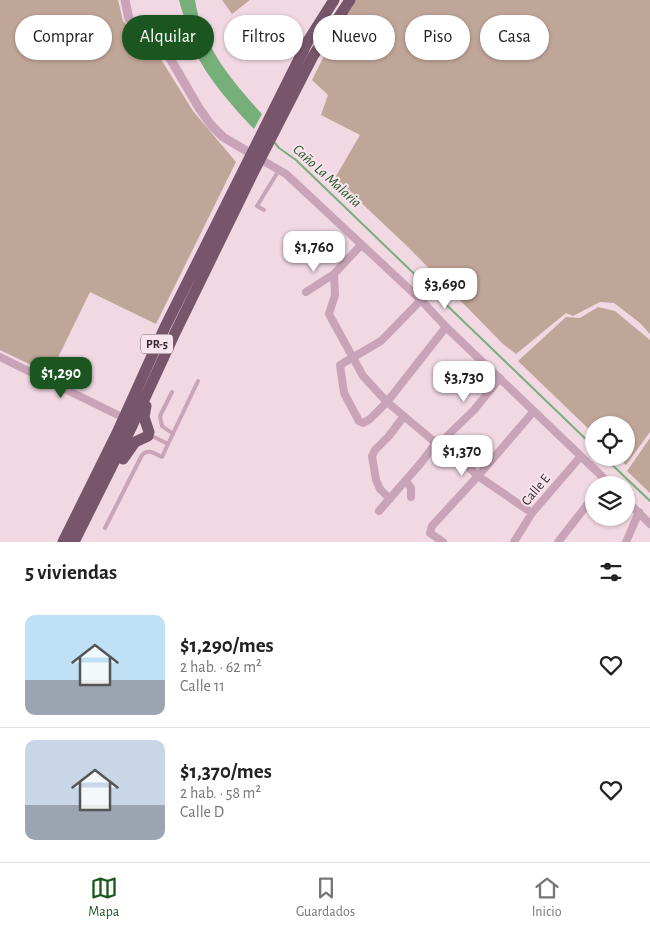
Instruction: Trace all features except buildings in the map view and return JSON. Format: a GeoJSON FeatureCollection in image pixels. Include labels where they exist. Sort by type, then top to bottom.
{"type":"FeatureCollection","features":[{"type":"Feature","properties":{"kind":"main road","name":"PR-5"},"geometry":{"type":"LineString","coordinates":[[68,541],[140,429],[165,327],[278,113],[308,41],[334,0]]}},
{"type":"Feature","properties":{"kind":"main road","name":"PR-5"},"geometry":{"type":"LineString","coordinates":[[278,113],[350,0]]}},
{"type":"Feature","properties":{"kind":"main road","name":"PR-5"},"geometry":{"type":"LineString","coordinates":[[68,541],[106,479],[140,429],[147,394],[258,153]]}},
{"type":"Feature","properties":{"kind":"main road"},"geometry":{"type":"LineString","coordinates":[[106,479],[114,479],[135,442],[144,417],[148,400],[147,394]]}},
{"type":"Feature","properties":{"kind":"street"},"geometry":{"type":"LineString","coordinates":[[125,0],[129,18],[164,48],[211,125],[223,137],[258,153],[286,174],[421,300],[600,476]]}},
{"type":"Feature","properties":{"kind":"street"},"geometry":{"type":"LineString","coordinates":[[306,292],[334,274],[361,245]]}},
{"type":"Feature","properties":{"kind":"street"},"geometry":{"type":"LineString","coordinates":[[334,274],[335,295],[329,314],[363,376],[387,402],[478,476],[532,512]]}},
{"type":"Feature","properties":{"kind":"street"},"geometry":{"type":"LineString","coordinates":[[421,300],[381,342],[340,365],[344,394],[358,421],[363,423],[370,419],[387,402],[446,326]]}},
{"type":"Feature","properties":{"kind":"street"},"geometry":{"type":"LineString","coordinates":[[0,357],[140,429]]}},
{"type":"Feature","properties":{"kind":"street"},"geometry":{"type":"LineString","coordinates":[[379,511],[438,442],[474,410],[500,378]]}},
{"type":"Feature","properties":{"kind":"street"},"geometry":{"type":"LineString","coordinates":[[443,542],[430,533],[432,526],[534,411]]}},
{"type":"Feature","properties":{"kind":"street"},"geometry":{"type":"LineString","coordinates":[[390,500],[380,489],[376,480],[372,456],[404,416]]}},
{"type":"Feature","properties":{"kind":"street","name":"Calle E"},"geometry":{"type":"LineString","coordinates":[[514,542],[532,512],[581,456]]}},
{"type":"Feature","properties":{"kind":"street"},"geometry":{"type":"LineString","coordinates":[[406,481],[411,488],[412,497]]}},
{"type":"Feature","properties":{"kind":"street"},"geometry":{"type":"LineString","coordinates":[[558,542],[585,508]]}},
{"type":"Feature","properties":{"kind":"street"},"geometry":{"type":"LineString","coordinates":[[635,508],[650,524]]}},
{"type":"Feature","properties":{"kind":"street"},"geometry":{"type":"LineString","coordinates":[[626,542],[639,512]]}},
{"type":"Feature","properties":{"kind":"lane"},"geometry":{"type":"LineString","coordinates":[[264,210],[257,206],[279,170]]}},
{"type":"Feature","properties":{"kind":"lane"},"geometry":{"type":"LineString","coordinates":[[105,528],[142,455],[148,451],[162,457],[198,381]]}},
{"type":"Feature","properties":{"kind":"lane"},"geometry":{"type":"LineString","coordinates":[[172,392],[160,416],[162,426],[173,434]]}},
{"type":"Feature","properties":{"kind":"lane"},"geometry":{"type":"LineString","coordinates":[[140,429],[168,444]]}},
{"type":"Feature","properties":{"kind":"shaded area"},"geometry":{"type":"Polygon","coordinates":[[[0,0],[118,0],[122,17],[122,60],[161,60],[193,111],[236,162],[156,324],[90,292],[50,374],[0,350],[0,0]]]}},
{"type":"Feature","properties":{"kind":"shaded area"},"geometry":{"type":"Polygon","coordinates":[[[179,0],[195,0],[199,15],[183,14],[179,0]]]}},
{"type":"Feature","properties":{"kind":"shaded area"},"geometry":{"type":"Polygon","coordinates":[[[222,0],[250,0],[232,14],[222,0]]]}},
{"type":"Feature","properties":{"kind":"shaded area"},"geometry":{"type":"Polygon","coordinates":[[[355,0],[650,0],[650,334],[640,323],[614,303],[600,302],[573,316],[566,313],[516,354],[503,344],[408,247],[335,178],[360,135],[321,115],[328,95],[312,80],[322,60],[395,60],[395,15],[345,14],[355,0]]]}},
{"type":"Feature","properties":{"kind":"shaded area"},"geometry":{"type":"Polygon","coordinates":[[[214,53],[229,76],[262,114],[254,129],[223,94],[199,60],[214,60],[214,53]]]}},
{"type":"Feature","properties":{"kind":"shaded area"},"geometry":{"type":"Polygon","coordinates":[[[598,307],[615,311],[650,340],[650,432],[635,453],[635,416],[585,416],[585,425],[518,361],[566,317],[580,318],[598,307]]]}},
{"type":"Feature","properties":{"kind":"shaded area"},"geometry":{"type":"Polygon","coordinates":[[[650,438],[650,493],[635,479],[635,476],[627,471],[630,466],[635,466],[635,460],[650,438]]]}},
{"type":"Feature","properties":{"kind":"waterway","name":"Caño La Malaria"},"geometry":{"type":"LineString","coordinates":[[274,142],[296,160],[585,438]]}},
{"type":"Feature","properties":{"kind":"waterway","name":"Caño La Malaria"},"geometry":{"type":"LineString","coordinates":[[613,466],[650,501]]}}]}
